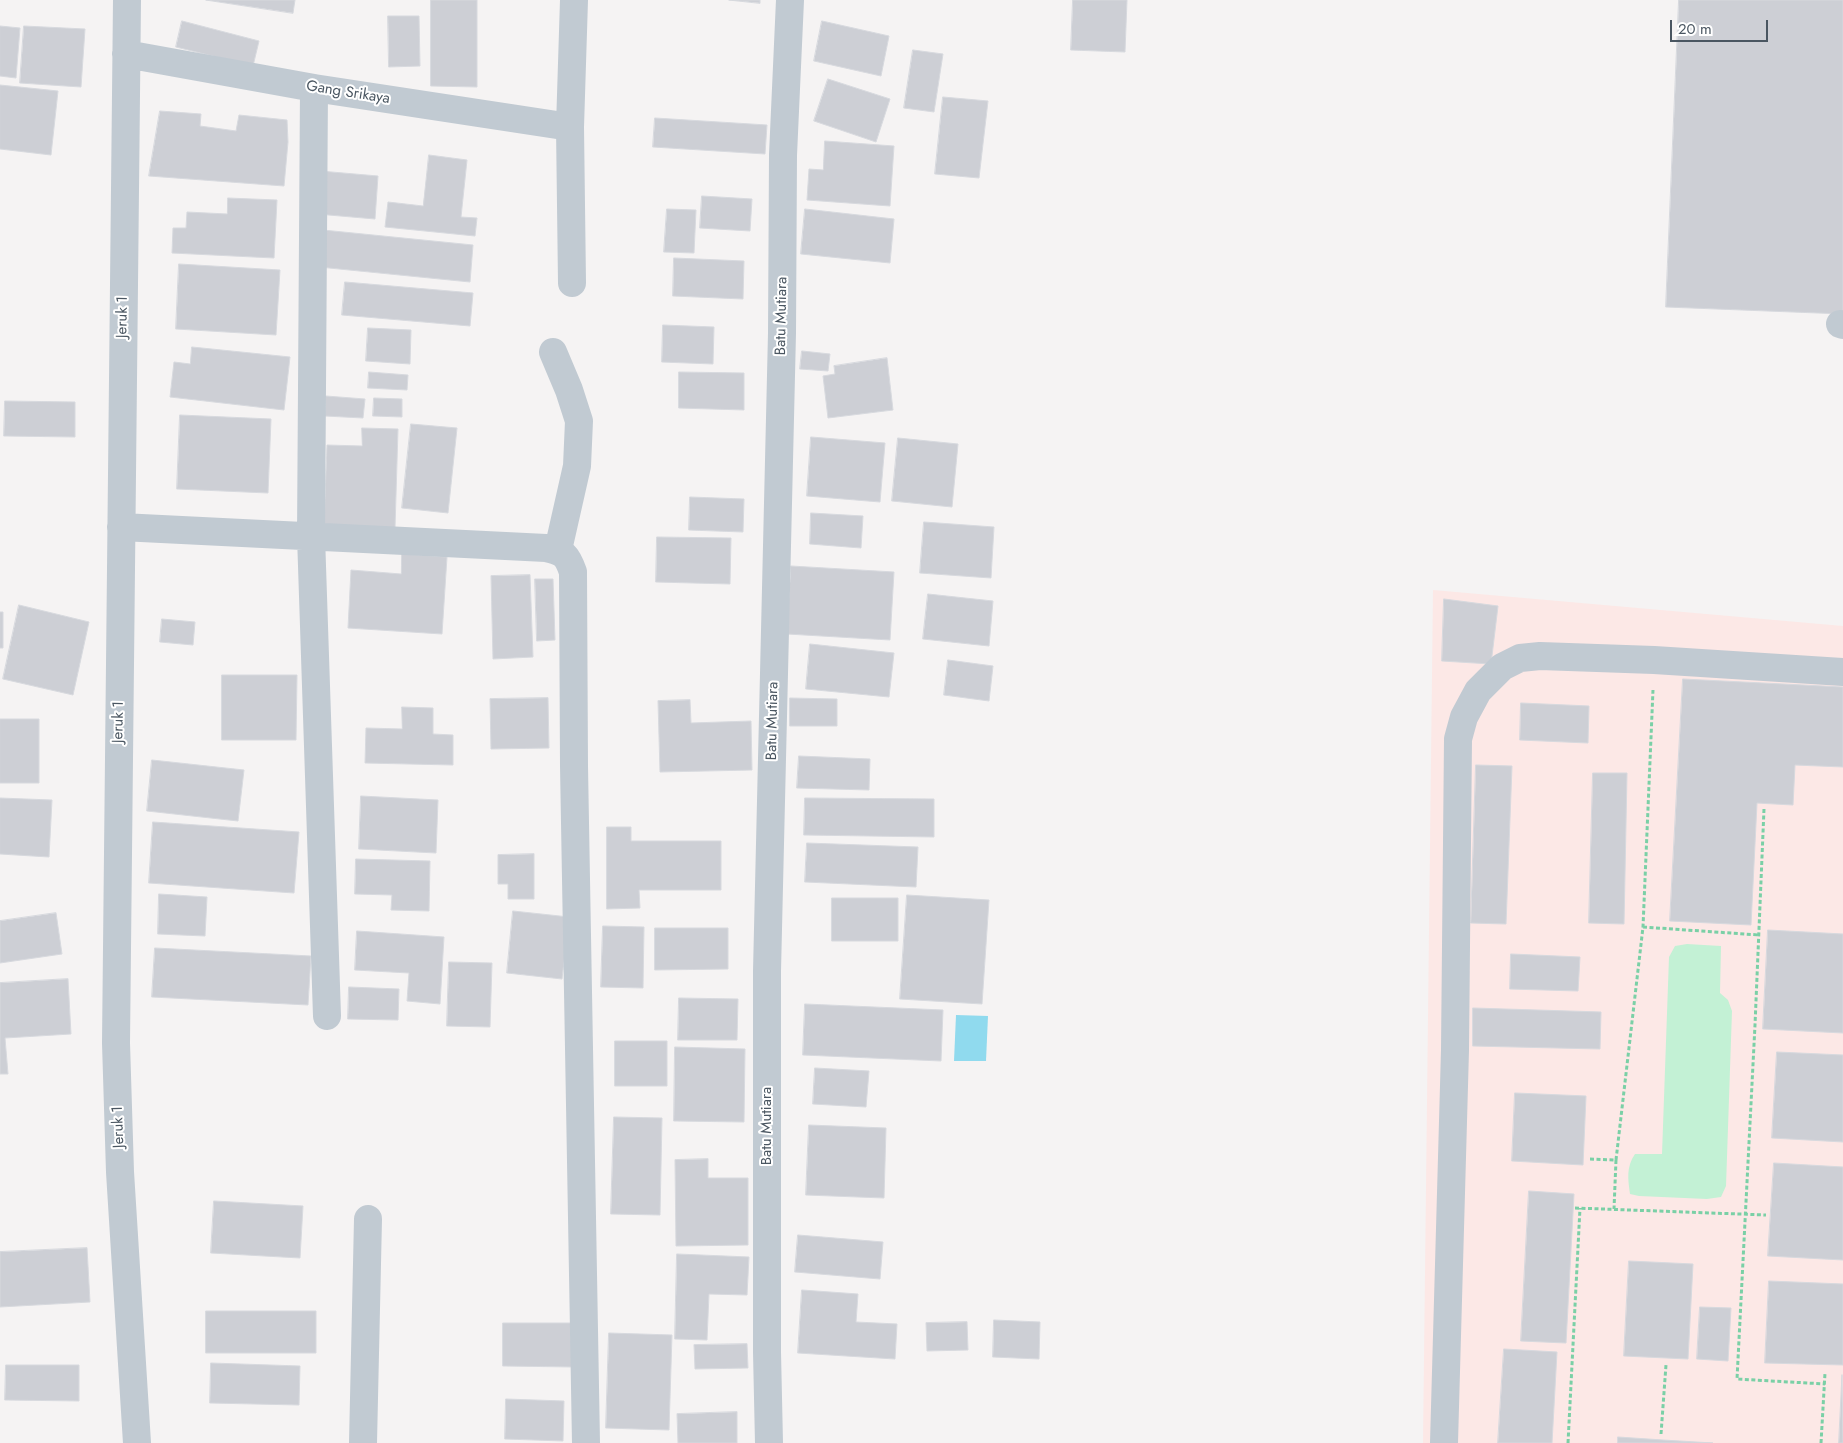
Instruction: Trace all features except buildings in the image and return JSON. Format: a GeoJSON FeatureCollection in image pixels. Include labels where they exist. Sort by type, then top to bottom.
{"type":"FeatureCollection","features":[{"type":"Feature","properties":{"kind":"street","name":"Jeruk 1"},"geometry":{"type":"LineString","coordinates":[[127,0],[116,1052],[120,1172],[137,1443]]}},
{"type":"Feature","properties":{"kind":"street"},"geometry":{"type":"LineString","coordinates":[[572,283],[570,127],[574,0]]}},
{"type":"Feature","properties":{"kind":"street","name":"Batu Mutiara"},"geometry":{"type":"LineString","coordinates":[[769,1443],[767,1352],[767,971],[781,343],[783,155],[790,0]]}},
{"type":"Feature","properties":{"kind":"street","name":"Gang Srikaya"},"geometry":{"type":"LineString","coordinates":[[126,54],[314,88],[570,127]]}},
{"type":"Feature","properties":{"kind":"street"},"geometry":{"type":"LineString","coordinates":[[314,88],[311,536],[326,1016]]}},
{"type":"Feature","properties":{"kind":"street"},"geometry":{"type":"LineString","coordinates":[[554,352],[579,421],[576,466],[558,550]]}},
{"type":"Feature","properties":{"kind":"street"},"geometry":{"type":"LineString","coordinates":[[121,527],[546,548],[558,550],[568,558],[573,572],[574,776],[586,1443]]}},
{"type":"Feature","properties":{"kind":"street"},"geometry":{"type":"LineString","coordinates":[[1444,1443],[1455,1050],[1458,739],[1464,717],[1478,691],[1502,667],[1520,658],[1540,656],[1654,660],[1843,672]]}},
{"type":"Feature","properties":{"kind":"street"},"geometry":{"type":"LineString","coordinates":[[363,1443],[368,1219]]}},
{"type":"Feature","properties":{"kind":"path"},"geometry":{"type":"LineString","coordinates":[[1614,1209],[1616,1160],[1643,927],[1654,660]]}},
{"type":"Feature","properties":{"kind":"path"},"geometry":{"type":"LineString","coordinates":[[1764,809],[1737,1379],[1825,1384]]}},
{"type":"Feature","properties":{"kind":"path"},"geometry":{"type":"LineString","coordinates":[[1643,927],[1758,935]]}},
{"type":"Feature","properties":{"kind":"path"},"geometry":{"type":"LineString","coordinates":[[1590,1159],[1616,1160]]}},
{"type":"Feature","properties":{"kind":"path"},"geometry":{"type":"LineString","coordinates":[[1575,1208],[1766,1215]]}},
{"type":"Feature","properties":{"kind":"path"},"geometry":{"type":"LineString","coordinates":[[1568,1443],[1580,1208]]}},
{"type":"Feature","properties":{"kind":"path"},"geometry":{"type":"LineString","coordinates":[[1661,1434],[1666,1365]]}},
{"type":"Feature","properties":{"kind":"path"},"geometry":{"type":"LineString","coordinates":[[1821,1443],[1825,1373]]}},
{"type":"Feature","properties":{"kind":"shaded area"},"geometry":{"type":"Polygon","coordinates":[[[1433,590],[1843,626],[1843,1443],[1423,1443],[1433,590]]]}},
{"type":"Feature","properties":{"kind":"green space"},"geometry":{"type":"Polygon","coordinates":[[[1687,944],[1721,946],[1720,993],[1728,1000],[1732,1011],[1726,1186],[1721,1197],[1707,1199],[1639,1196],[1630,1194],[1628,1173],[1632,1159],[1635,1154],[1662,1154],[1669,957],[1675,946],[1687,944]]]}},
{"type":"Feature","properties":{"kind":"water"},"geometry":{"type":"Polygon","coordinates":[[[956,1015],[988,1016],[986,1061],[954,1061],[956,1015]]]}}]}
